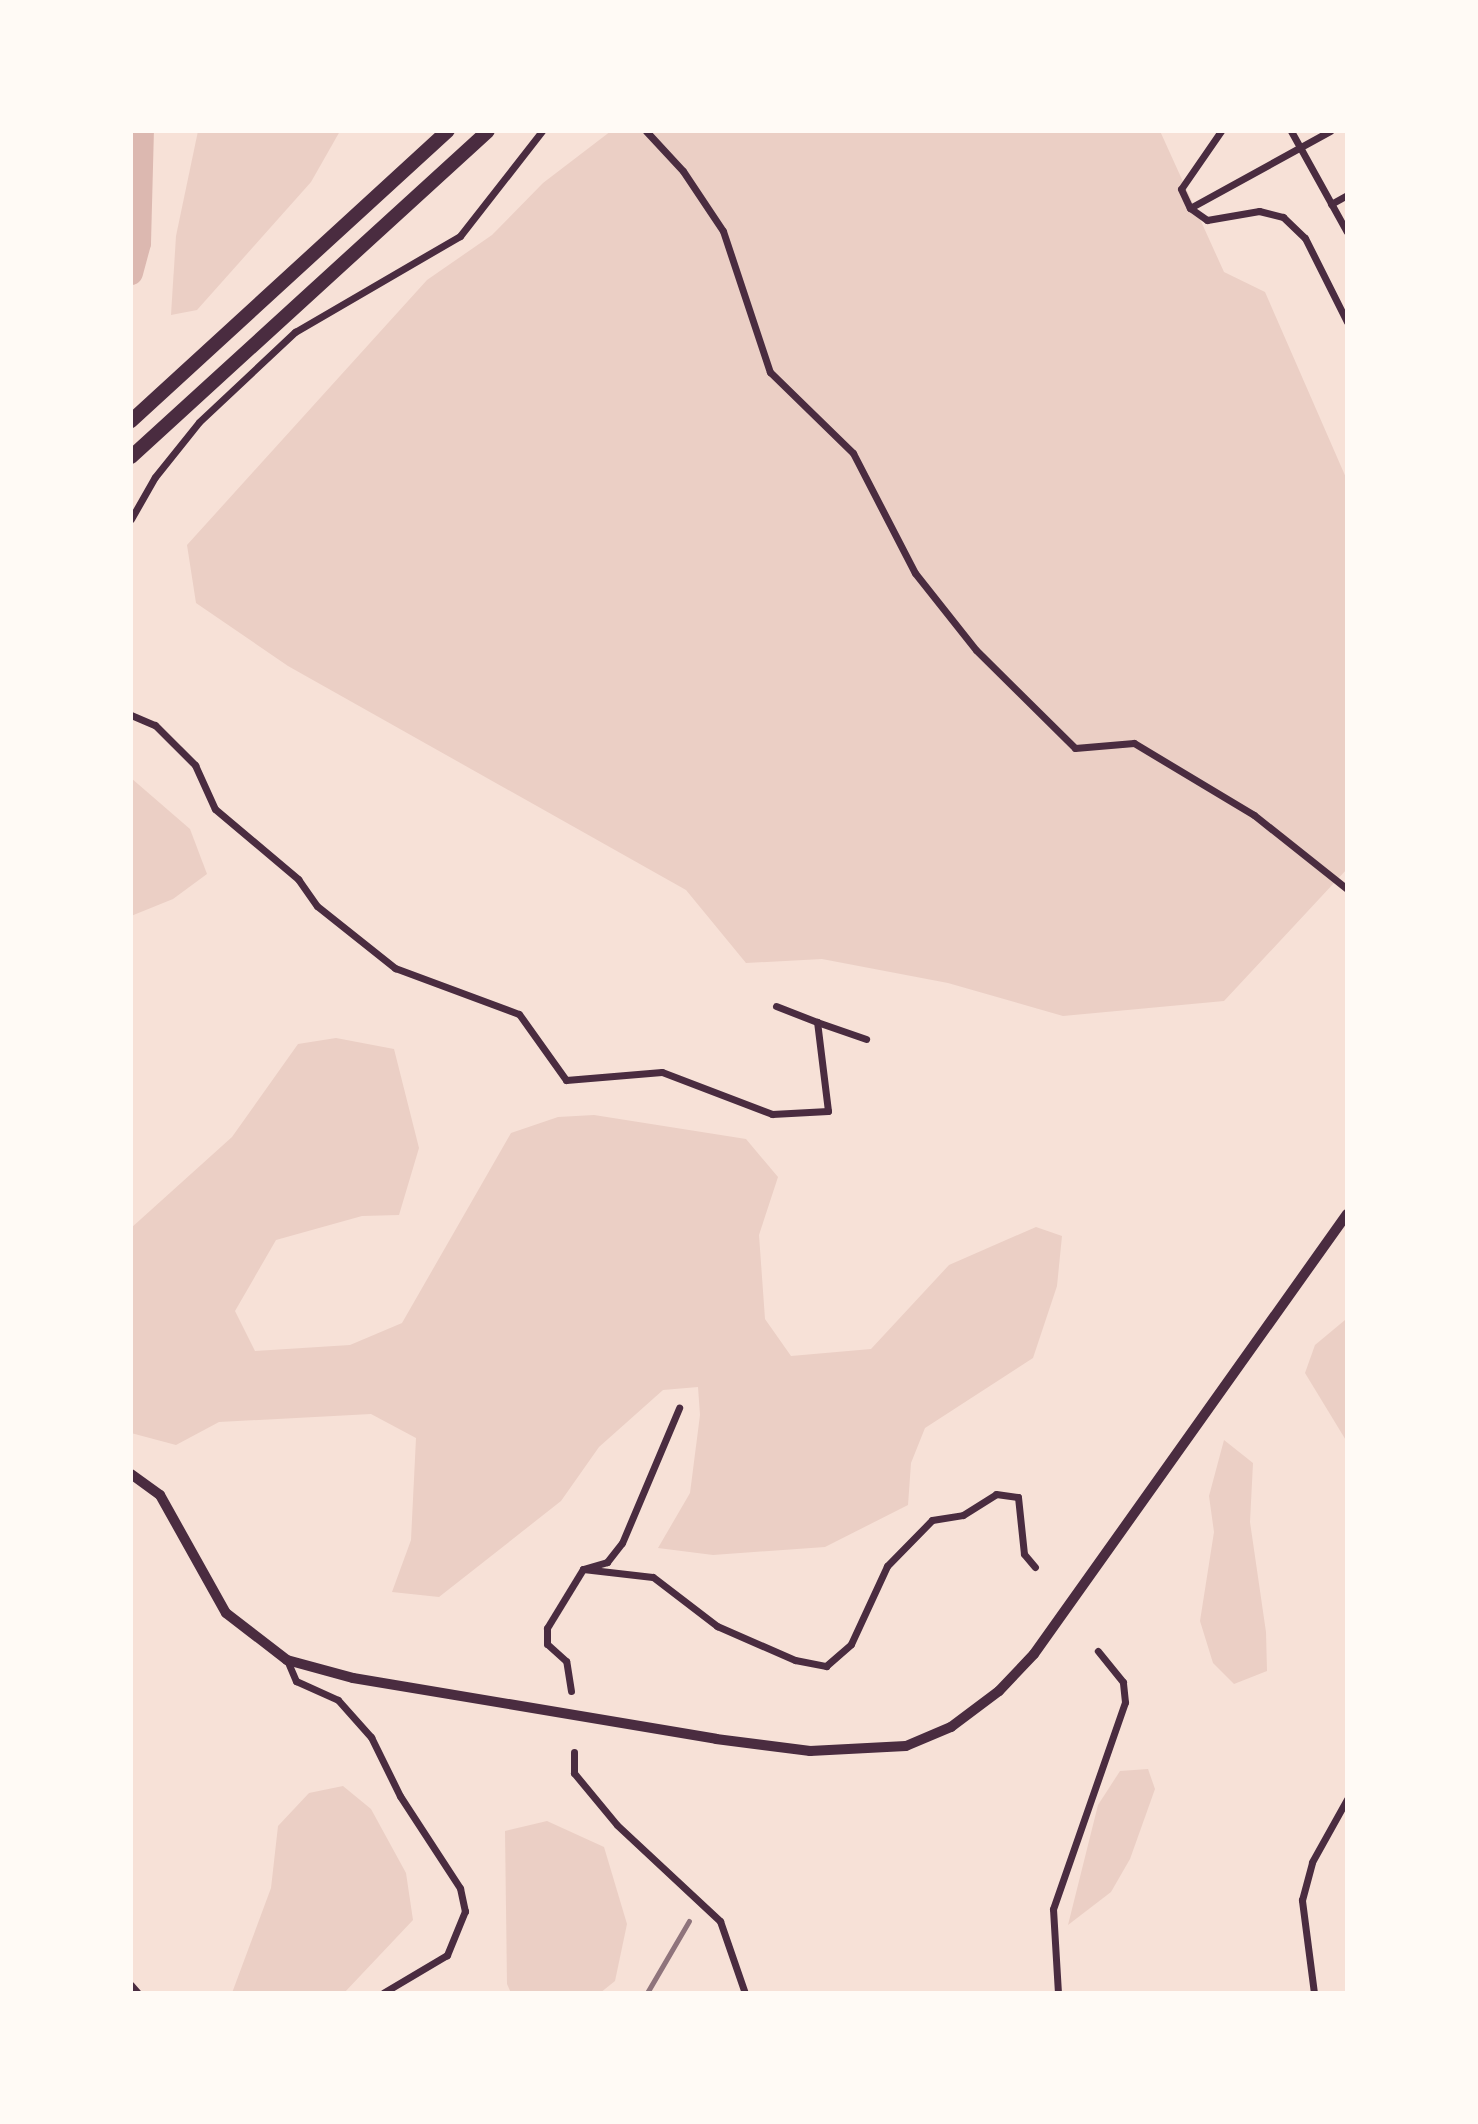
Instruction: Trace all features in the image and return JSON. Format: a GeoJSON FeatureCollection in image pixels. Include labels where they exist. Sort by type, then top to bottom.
{"type":"FeatureCollection","features":[{"type":"Feature","properties":{"kind":"highway"},"geometry":{"type":"LineString","coordinates":[[131,421],[448,131]]}},
{"type":"Feature","properties":{"kind":"highway"},"geometry":{"type":"LineString","coordinates":[[131,457],[488,131]]}},
{"type":"Feature","properties":{"kind":"street"},"geometry":{"type":"LineString","coordinates":[[131,519],[155,477],[218,404],[295,332],[460,236],[542,131]]}},
{"type":"Feature","properties":{"kind":"street"},"geometry":{"type":"LineString","coordinates":[[646,131],[683,171],[723,231],[770,372],[853,453],[915,573],[976,650],[1075,748],[1134,743],[1254,815],[1347,889]]}},
{"type":"Feature","properties":{"kind":"street"},"geometry":{"type":"LineString","coordinates":[[1221,131],[1181,189],[1190,208],[1207,220],[1259,211],[1283,217],[1305,238],[1347,322]]}},
{"type":"Feature","properties":{"kind":"street"},"geometry":{"type":"LineString","coordinates":[[1291,131],[1347,232]]}},
{"type":"Feature","properties":{"kind":"street"},"geometry":{"type":"LineString","coordinates":[[1190,208],[1330,131]]}},
{"type":"Feature","properties":{"kind":"street"},"geometry":{"type":"LineString","coordinates":[[1331,204],[1347,195]]}},
{"type":"Feature","properties":{"kind":"street"},"geometry":{"type":"LineString","coordinates":[[131,715],[156,725],[195,765],[215,809],[298,879],[317,906],[395,968],[519,1014],[566,1080],[662,1072],[772,1114],[828,1111],[817,1022]]}},
{"type":"Feature","properties":{"kind":"street"},"geometry":{"type":"LineString","coordinates":[[776,1006],[866,1039]]}},
{"type":"Feature","properties":{"kind":"street"},"geometry":{"type":"LineString","coordinates":[[131,1474],[160,1495],[226,1613],[287,1660],[353,1678],[716,1739],[810,1751],[906,1746],[951,1727],[999,1691],[1034,1654],[1347,1214]]}},
{"type":"Feature","properties":{"kind":"street"},"geometry":{"type":"LineString","coordinates":[[571,1691],[566,1661],[547,1644],[547,1628],[583,1569],[607,1562],[622,1544],[679,1408]]}},
{"type":"Feature","properties":{"kind":"street"},"geometry":{"type":"LineString","coordinates":[[583,1569],[653,1577],[717,1626],[796,1660],[826,1666],[851,1644],[887,1566],[932,1520],[963,1515],[996,1494],[1017,1497],[1024,1553],[1035,1567]]}},
{"type":"Feature","properties":{"kind":"street"},"geometry":{"type":"LineString","coordinates":[[1058,1993],[1054,1909],[1125,1702],[1123,1682],[1098,1651]]}},
{"type":"Feature","properties":{"kind":"street"},"geometry":{"type":"LineString","coordinates":[[287,1660],[296,1681],[338,1700],[371,1737],[400,1796],[460,1888],[465,1911],[447,1955],[383,1993]]}},
{"type":"Feature","properties":{"kind":"street"},"geometry":{"type":"LineString","coordinates":[[574,1752],[575,1773],[617,1825],[720,1921],[745,1993]]}},
{"type":"Feature","properties":{"kind":"street"},"geometry":{"type":"LineString","coordinates":[[1303,1993],[1313,1991],[1302,1900],[1312,1862],[1347,1799]]}},
{"type":"Feature","properties":{"kind":"street"},"geometry":{"type":"LineString","coordinates":[[131,1984],[138,1993]]}},
{"type":"Feature","properties":{"kind":"shaded area"},"geometry":{"type":"Polygon","coordinates":[[[198,131],[340,131],[311,182],[197,310],[171,315],[176,236],[198,131]]]}},
{"type":"Feature","properties":{"kind":"shaded area"},"geometry":{"type":"Polygon","coordinates":[[[611,131],[1160,131],[1224,272],[1265,292],[1347,480],[1347,869],[1224,1001],[1063,1016],[948,983],[822,959],[746,963],[686,890],[288,666],[196,603],[187,545],[427,280],[492,235],[543,183],[611,131]]]}},
{"type":"Feature","properties":{"kind":"shaded area"},"geometry":{"type":"Polygon","coordinates":[[[131,778],[190,829],[207,874],[173,899],[131,916],[131,778]]]}},
{"type":"Feature","properties":{"kind":"shaded area"},"geometry":{"type":"Polygon","coordinates":[[[336,1038],[394,1049],[419,1148],[399,1215],[362,1216],[276,1240],[235,1311],[255,1351],[350,1345],[402,1323],[511,1133],[558,1117],[594,1115],[746,1139],[778,1177],[759,1235],[765,1319],[791,1356],[871,1349],[949,1265],[1036,1227],[1062,1236],[1057,1286],[1033,1358],[925,1428],[911,1463],[908,1505],[825,1547],[713,1555],[658,1548],[690,1493],[700,1415],[698,1387],[663,1390],[599,1447],[561,1501],[439,1597],[392,1592],[411,1540],[416,1438],[371,1414],[219,1422],[176,1445],[131,1433],[131,1228],[232,1137],[298,1044],[336,1038]]]}},
{"type":"Feature","properties":{"kind":"shaded area"},"geometry":{"type":"Polygon","coordinates":[[[1345,1320],[1347,1442],[1305,1373],[1315,1345],[1345,1320]]]}},
{"type":"Feature","properties":{"kind":"shaded area"},"geometry":{"type":"Polygon","coordinates":[[[1224,1440],[1253,1463],[1250,1522],[1266,1632],[1267,1671],[1234,1684],[1213,1663],[1200,1621],[1214,1532],[1209,1496],[1224,1440]]]}},
{"type":"Feature","properties":{"kind":"shaded area"},"geometry":{"type":"Polygon","coordinates":[[[1148,1769],[1155,1789],[1130,1859],[1111,1892],[1068,1925],[1098,1805],[1120,1771],[1148,1769]]]}},
{"type":"Feature","properties":{"kind":"shaded area"},"geometry":{"type":"Polygon","coordinates":[[[343,1786],[371,1809],[406,1873],[413,1920],[344,1993],[232,1993],[271,1888],[278,1826],[309,1793],[343,1786]]]}},
{"type":"Feature","properties":{"kind":"shaded area"},"geometry":{"type":"Polygon","coordinates":[[[547,1821],[604,1847],[627,1924],[615,1981],[600,1993],[511,1993],[507,1984],[505,1831],[547,1821]]]}},
{"type":"Feature","properties":{"kind":"waterway"},"geometry":{"type":"LineString","coordinates":[[131,273],[139,243],[142,131]]}},
{"type":"Feature","properties":{"kind":"railway"},"geometry":{"type":"LineString","coordinates":[[647,1993],[689,1921]]}}]}
